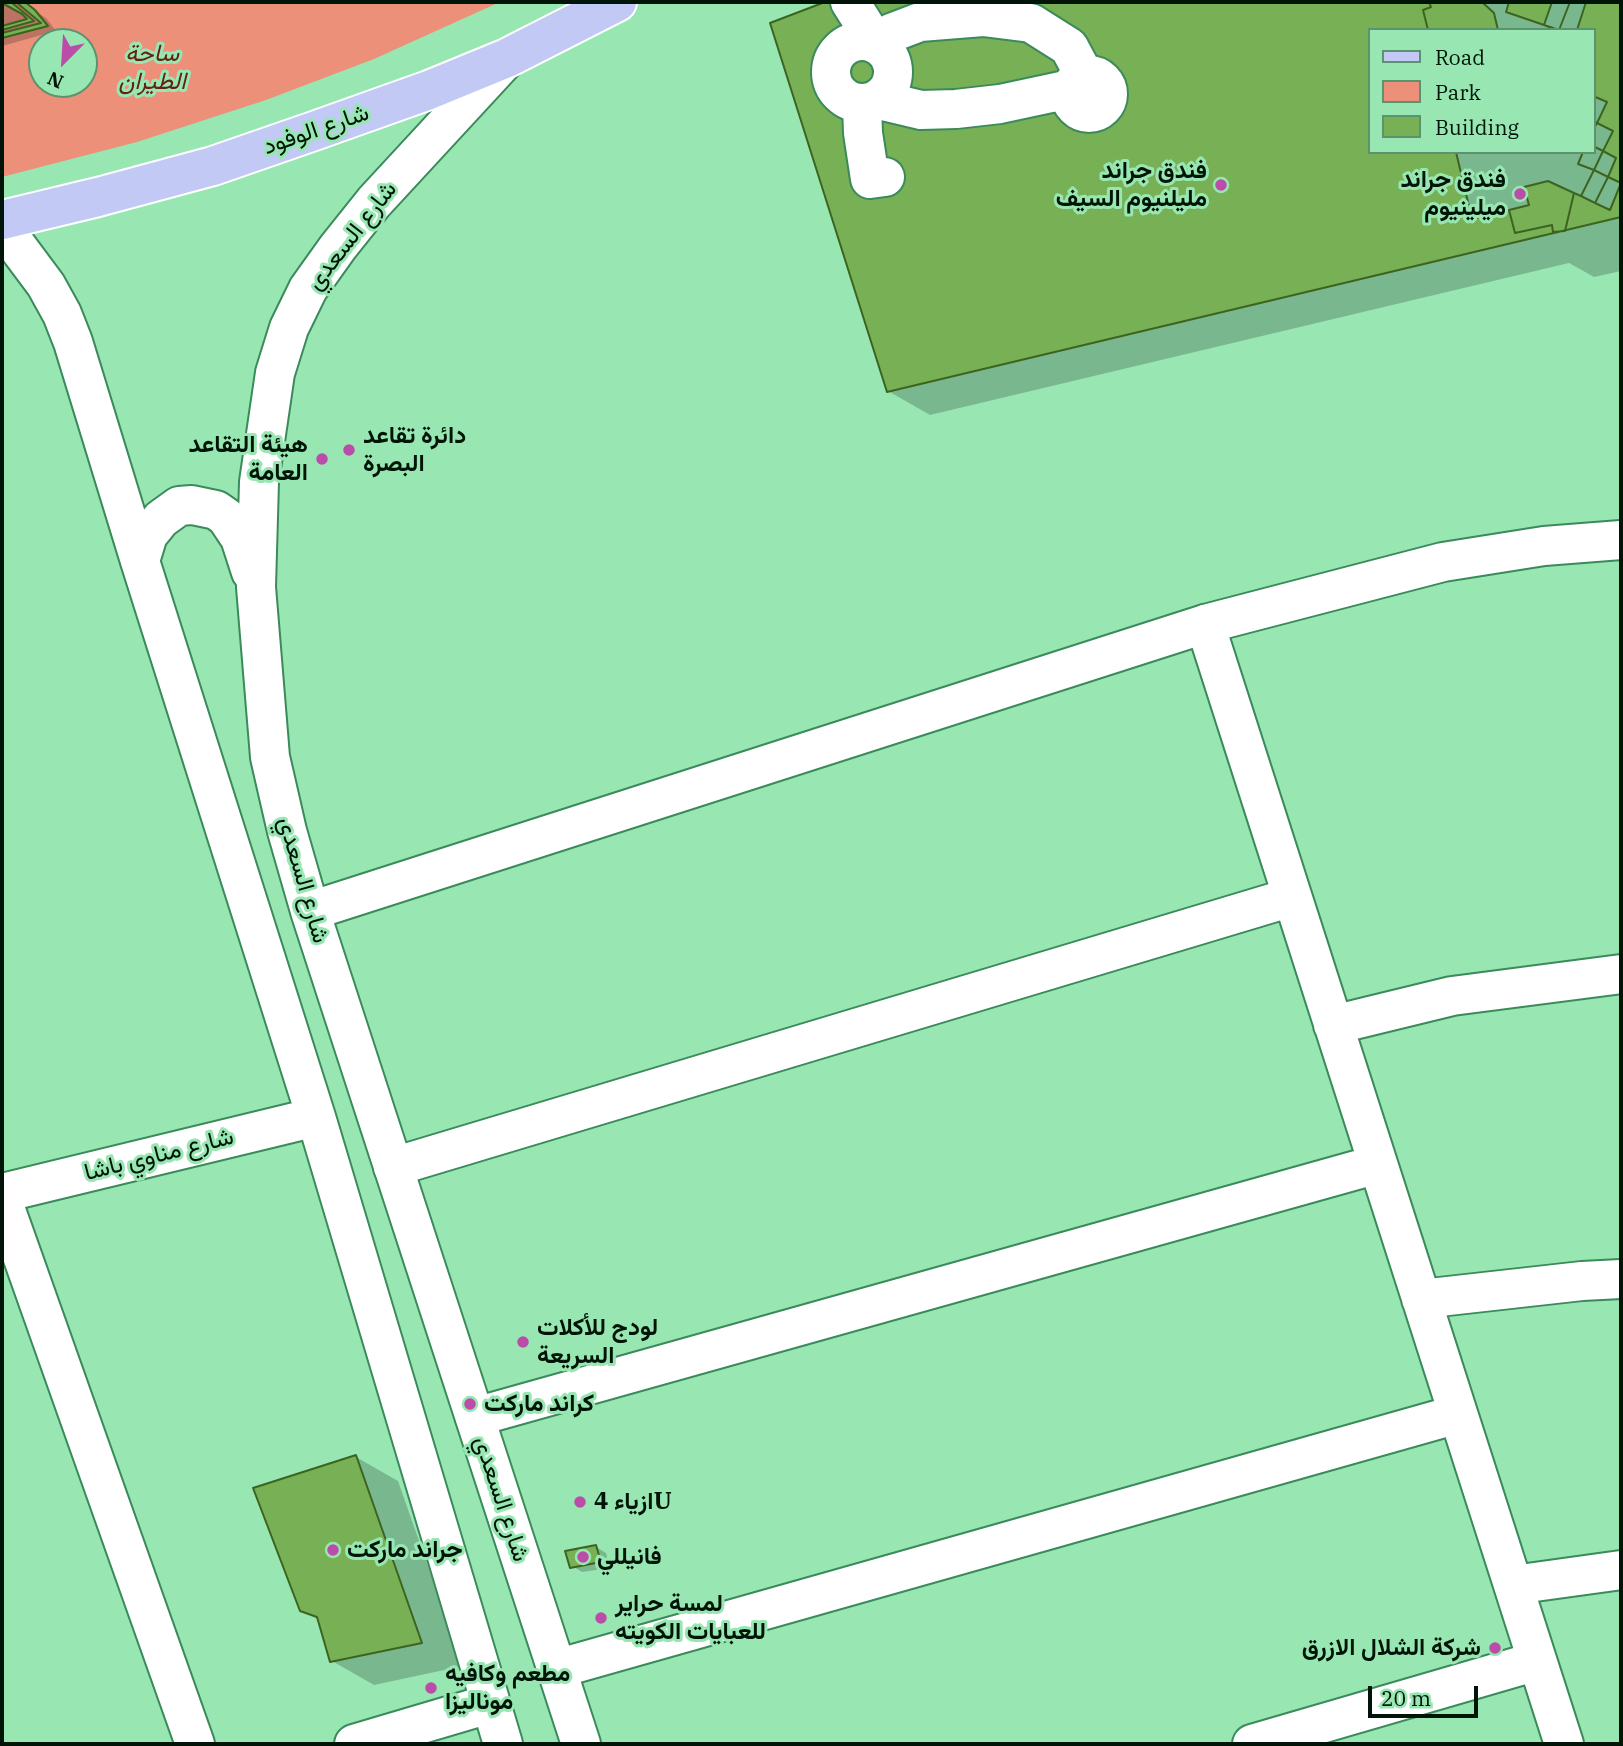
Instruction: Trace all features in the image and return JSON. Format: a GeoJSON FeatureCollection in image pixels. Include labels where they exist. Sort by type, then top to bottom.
{"type":"FeatureCollection","features":[{"type":"Feature","properties":{"kind":"main road","name":"شارع الوفود"},"geometry":{"type":"LineString","coordinates":[[2,220],[213,166],[429,90],[507,58],[617,2]]}},
{"type":"Feature","properties":{"kind":"street"},"geometry":{"type":"LineString","coordinates":[[850,2],[867,29],[872,43],[890,57],[894,73],[890,89],[870,102],[863,133],[870,179],[886,177]]}},
{"type":"Feature","properties":{"kind":"street"},"geometry":{"type":"LineString","coordinates":[[983,16],[1031,23],[1069,47],[1077,82],[1000,104],[956,109],[922,110],[845,100],[834,87],[830,71],[835,54],[849,43],[872,43],[920,22],[983,16]]}},
{"type":"Feature","properties":{"kind":"street","name":"شارع السعدي"},"geometry":{"type":"LineString","coordinates":[[507,58],[374,202],[309,289],[294,318],[275,373],[259,482],[256,587],[270,757],[287,831],[310,911],[581,1744]]}},
{"type":"Feature","properties":{"kind":"street"},"geometry":{"type":"LineString","coordinates":[[2,226],[46,285],[66,323],[83,373],[316,1117],[503,1744]]}},
{"type":"Feature","properties":{"kind":"street"},"geometry":{"type":"LineString","coordinates":[[140,561],[148,536],[161,519],[179,506],[204,506],[216,510],[234,527],[256,587]]}},
{"type":"Feature","properties":{"kind":"street"},"geometry":{"type":"LineString","coordinates":[[310,911],[1205,624],[1443,562],[1544,546],[1621,540]]}},
{"type":"Feature","properties":{"kind":"street"},"geometry":{"type":"LineString","coordinates":[[1205,624],[1564,1744]]}},
{"type":"Feature","properties":{"kind":"street"},"geometry":{"type":"LineString","coordinates":[[393,1167],[1292,897]]}},
{"type":"Feature","properties":{"kind":"street"},"geometry":{"type":"LineString","coordinates":[[1333,1025],[1452,996],[1621,974]]}},
{"type":"Feature","properties":{"kind":"street","name":"شارع مناوي باشا"},"geometry":{"type":"LineString","coordinates":[[2,1193],[316,1117]]}},
{"type":"Feature","properties":{"kind":"street"},"geometry":{"type":"LineString","coordinates":[[475,1417],[1378,1164]]}},
{"type":"Feature","properties":{"kind":"street"},"geometry":{"type":"LineString","coordinates":[[2,1199],[195,1744]]}},
{"type":"Feature","properties":{"kind":"street"},"geometry":{"type":"LineString","coordinates":[[1421,1299],[1621,1279]]}},
{"type":"Feature","properties":{"kind":"street"},"geometry":{"type":"LineString","coordinates":[[556,1669],[1458,1414]]}},
{"type":"Feature","properties":{"kind":"street"},"geometry":{"type":"LineString","coordinates":[[1513,1585],[1621,1570]]}},
{"type":"Feature","properties":{"kind":"street"},"geometry":{"type":"LineString","coordinates":[[1252,1744],[1537,1661]]}},
{"type":"Feature","properties":{"kind":"street"},"geometry":{"type":"LineString","coordinates":[[354,1744],[489,1703]]}},
{"type":"Feature","properties":{"kind":"green space","name":"ساحة الطيران"},"geometry":{"type":"Polygon","coordinates":[[[2,2],[500,2],[374,59],[266,100],[137,142],[2,177],[2,2]]]}},
{"type":"Feature","properties":{"kind":"building"},"geometry":{"type":"Polygon","coordinates":[[[2,2],[11,2],[34,21],[2,30],[2,2]]]}},
{"type":"Feature","properties":{"kind":"building"},"geometry":{"type":"Polygon","coordinates":[[[2,2],[16,2],[41,23],[2,33],[2,2]]]}},
{"type":"Feature","properties":{"kind":"building"},"geometry":{"type":"Polygon","coordinates":[[[2,2],[25,2],[48,26],[28,28],[28,31],[2,38],[2,2]]]}},
{"type":"Feature","properties":{"kind":"building","name":"فندق جراند مليلنيوم السيف"},"geometry":{"type":"Polygon","coordinates":[[[825,2],[1621,2],[1621,217],[887,392],[770,23],[825,2]]]}},
{"type":"Feature","properties":{"kind":"building"},"geometry":{"type":"Polygon","coordinates":[[[1429,2],[1482,2],[1494,13],[1498,28],[1428,28],[1423,10],[1431,7],[1429,2]]]}},
{"type":"Feature","properties":{"kind":"building"},"geometry":{"type":"Polygon","coordinates":[[[1429,2],[1552,2],[1544,25],[1552,28],[1428,28],[1423,10],[1431,7],[1429,2]]]}},
{"type":"Feature","properties":{"kind":"building"},"geometry":{"type":"Polygon","coordinates":[[[1509,2],[1552,2],[1544,25],[1506,12],[1509,2]]]}},
{"type":"Feature","properties":{"kind":"building"},"geometry":{"type":"Polygon","coordinates":[[[1552,2],[1570,2],[1560,28],[1544,25],[1552,2]]]}},
{"type":"Feature","properties":{"kind":"building"},"geometry":{"type":"Polygon","coordinates":[[[1570,2],[1586,2],[1578,28],[1560,28],[1570,2]]]}},
{"type":"Feature","properties":{"kind":"building"},"geometry":{"type":"Polygon","coordinates":[[[2,3],[22,14],[27,19],[2,26],[2,3]]]}},
{"type":"Feature","properties":{"kind":"building"},"geometry":{"type":"Polygon","coordinates":[[[1595,97],[1607,102],[1597,123],[1595,122],[1595,97]]]}},
{"type":"Feature","properties":{"kind":"building"},"geometry":{"type":"Polygon","coordinates":[[[1597,123],[1613,131],[1603,151],[1595,147],[1597,123]]]}},
{"type":"Feature","properties":{"kind":"building"},"geometry":{"type":"Polygon","coordinates":[[[1595,147],[1603,151],[1594,170],[1578,164],[1582,154],[1595,154],[1595,147]]]}},
{"type":"Feature","properties":{"kind":"building"},"geometry":{"type":"Polygon","coordinates":[[[1603,151],[1616,158],[1608,177],[1594,170],[1603,151]]]}},
{"type":"Feature","properties":{"kind":"building","name":"فندق جراند ميلينيوم"},"geometry":{"type":"Polygon","coordinates":[[[1456,154],[1582,154],[1578,164],[1594,170],[1581,196],[1574,193],[1565,231],[1553,232],[1552,225],[1515,233],[1509,210],[1472,219],[1456,154]]]}},
{"type":"Feature","properties":{"kind":"building"},"geometry":{"type":"Polygon","coordinates":[[[1594,170],[1608,177],[1595,203],[1581,196],[1594,170]]]}},
{"type":"Feature","properties":{"kind":"building"},"geometry":{"type":"Polygon","coordinates":[[[1608,177],[1621,183],[1610,210],[1595,203],[1608,177]]]}},
{"type":"Feature","properties":{"kind":"building"},"geometry":{"type":"Polygon","coordinates":[[[1548,181],[1574,193],[1565,231],[1553,232],[1552,225],[1515,233],[1509,210],[1529,205],[1524,187],[1548,181]]]}},
{"type":"Feature","properties":{"kind":"building","name":"جراند ماركت"},"geometry":{"type":"Polygon","coordinates":[[[356,1455],[422,1643],[330,1662],[317,1617],[300,1611],[253,1488],[356,1455]]]}},
{"type":"Feature","properties":{"kind":"building","name":"فانيللي"},"geometry":{"type":"Polygon","coordinates":[[[596,1545],[601,1562],[570,1568],[565,1551],[596,1545]]]}},
{"type":"Feature","properties":{"kind":"place","name":"فندق جراند مليلنيوم السيف"},"geometry":{"type":"Point","coordinates":[1221,185]}},
{"type":"Feature","properties":{"kind":"place","name":"فندق جراند ميلينيوم"},"geometry":{"type":"Point","coordinates":[1520,194]}},
{"type":"Feature","properties":{"kind":"place","name":"دائرة تقاعد البصرة"},"geometry":{"type":"Point","coordinates":[349,450]}},
{"type":"Feature","properties":{"kind":"place","name":"هيئة التقاعد العامة"},"geometry":{"type":"Point","coordinates":[322,459]}},
{"type":"Feature","properties":{"kind":"place","name":"لودج للأكلات السريعة"},"geometry":{"type":"Point","coordinates":[523,1342]}},
{"type":"Feature","properties":{"kind":"place","name":"كراند ماركت"},"geometry":{"type":"Point","coordinates":[470,1404]}},
{"type":"Feature","properties":{"kind":"place","name":"ازياء 4U"},"geometry":{"type":"Point","coordinates":[580,1502]}},
{"type":"Feature","properties":{"kind":"place","name":"جراند ماركت"},"geometry":{"type":"Point","coordinates":[333,1550]}},
{"type":"Feature","properties":{"kind":"place","name":"فانيللي"},"geometry":{"type":"Point","coordinates":[583,1557]}},
{"type":"Feature","properties":{"kind":"place","name":"لمسة حراير للعبايات الكويته"},"geometry":{"type":"Point","coordinates":[601,1618]}},
{"type":"Feature","properties":{"kind":"place","name":"شركة الشلال الازرق"},"geometry":{"type":"Point","coordinates":[1495,1648]}},
{"type":"Feature","properties":{"kind":"place","name":"مطعم وكافيه موناليزا"},"geometry":{"type":"Point","coordinates":[431,1688]}}]}
